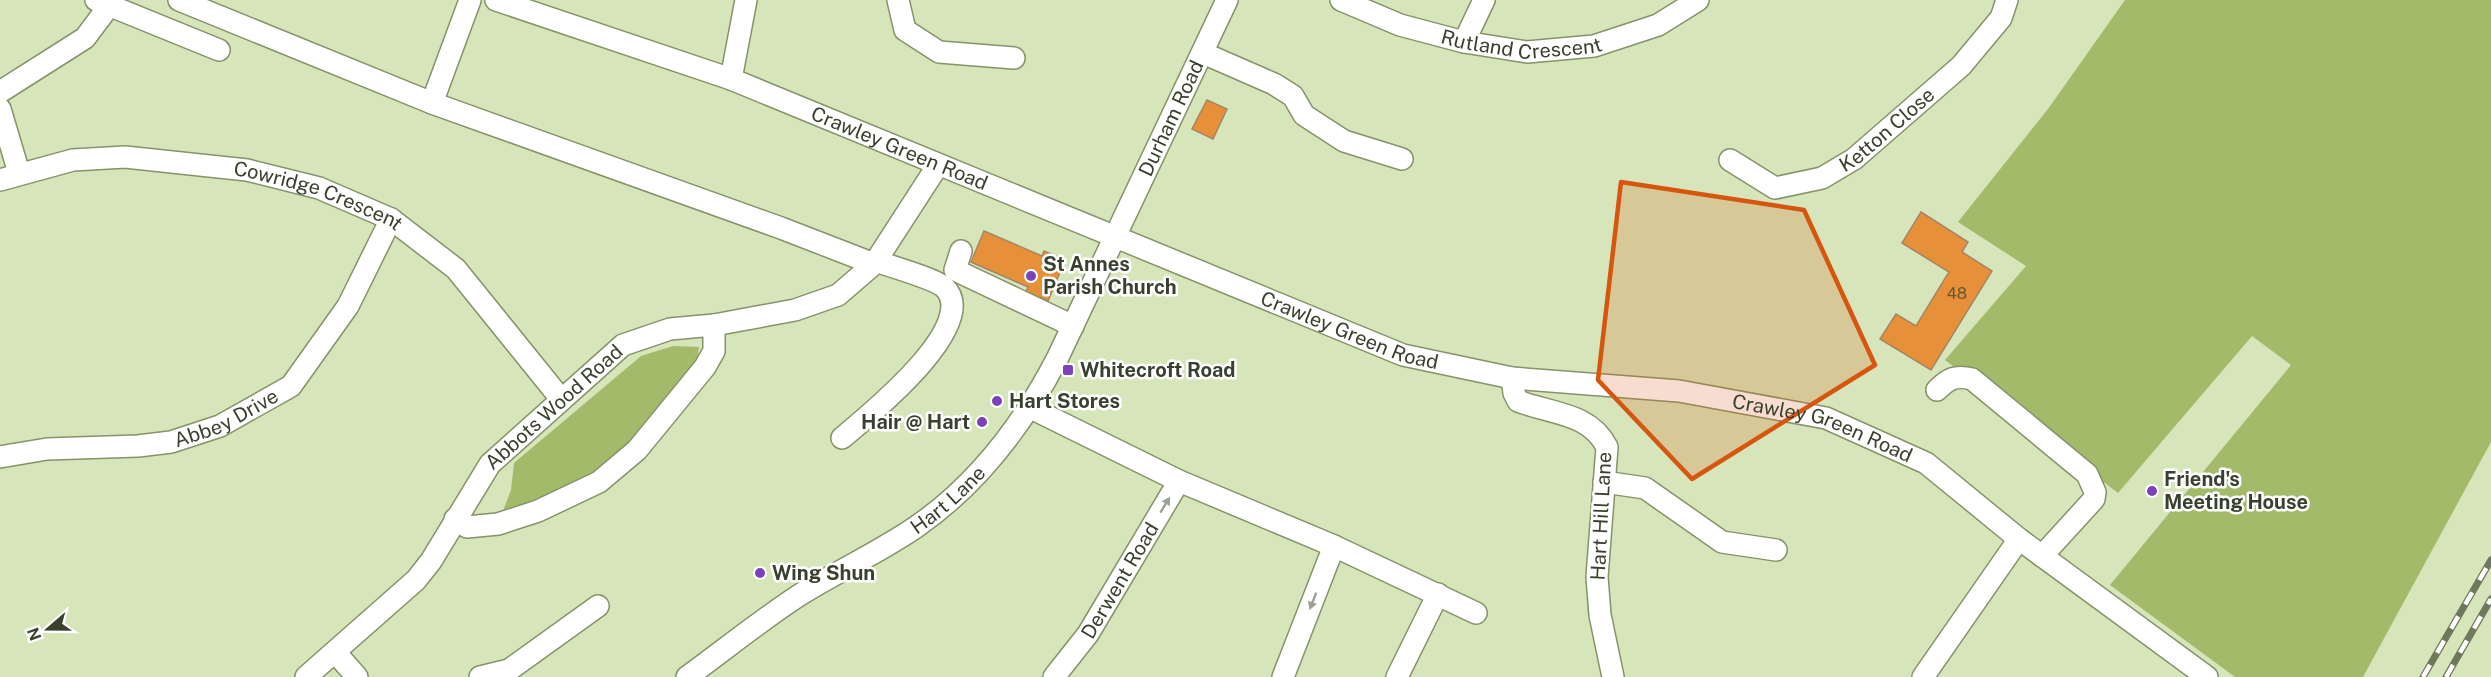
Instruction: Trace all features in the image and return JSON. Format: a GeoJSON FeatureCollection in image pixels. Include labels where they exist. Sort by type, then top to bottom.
{"type":"FeatureCollection","features":[{"type":"Feature","properties":{"kind":"street"},"geometry":{"type":"LineString","coordinates":[[179,0],[432,103],[875,263],[943,285],[952,297],[953,313],[932,351],[891,398],[842,438]]}},
{"type":"Feature","properties":{"kind":"street"},"geometry":{"type":"LineString","coordinates":[[432,103],[471,0]]}},
{"type":"Feature","properties":{"kind":"street","name":"Crawley Green Road"},"geometry":{"type":"LineString","coordinates":[[495,0],[731,79],[1403,355],[1512,378],[1679,391],[1826,418],[1926,463],[2019,539],[2207,677]]}},
{"type":"Feature","properties":{"kind":"street"},"geometry":{"type":"LineString","coordinates":[[731,79],[746,0]]}},
{"type":"Feature","properties":{"kind":"street"},"geometry":{"type":"LineString","coordinates":[[898,0],[905,30],[939,51],[1014,58]]}},
{"type":"Feature","properties":{"kind":"street","name":"Durham Road"},"geometry":{"type":"LineString","coordinates":[[1115,236],[1227,0]]}},
{"type":"Feature","properties":{"kind":"street","name":"Rutland Crescent"},"geometry":{"type":"LineString","coordinates":[[1341,0],[1400,25],[1464,42],[1527,52],[1594,46],[1658,25],[1698,0]]}},
{"type":"Feature","properties":{"kind":"street"},"geometry":{"type":"LineString","coordinates":[[1464,42],[1484,0]]}},
{"type":"Feature","properties":{"kind":"street","name":"Ketton Close"},"geometry":{"type":"LineString","coordinates":[[1730,160],[1775,188],[1822,178],[1854,159],[1961,66],[2001,18],[2007,0]]}},
{"type":"Feature","properties":{"kind":"street"},"geometry":{"type":"LineString","coordinates":[[0,92],[85,38],[102,3],[219,50]]}},
{"type":"Feature","properties":{"kind":"street"},"geometry":{"type":"LineString","coordinates":[[1203,53],[1293,96],[1304,115],[1344,141],[1402,159]]}},
{"type":"Feature","properties":{"kind":"street"},"geometry":{"type":"LineString","coordinates":[[0,110],[9,176]]}},
{"type":"Feature","properties":{"kind":"street","name":"Cowridge Crescent"},"geometry":{"type":"LineString","coordinates":[[9,176],[73,160],[125,157],[247,170],[319,188],[391,219],[456,269],[561,399]]}},
{"type":"Feature","properties":{"kind":"street","name":"Abbots Wood Road"},"geometry":{"type":"LineString","coordinates":[[306,677],[416,580],[431,561],[454,519],[490,464],[623,345],[670,329],[714,325],[795,310],[838,296],[875,263],[938,165]]}},
{"type":"Feature","properties":{"kind":"street","name":"Abbey Drive"},"geometry":{"type":"LineString","coordinates":[[0,457],[47,449],[138,446],[171,442],[220,426],[291,386],[348,306],[391,219]]}},
{"type":"Feature","properties":{"kind":"street","name":"Hart Lane"},"geometry":{"type":"LineString","coordinates":[[687,677],[798,597],[894,541],[937,511],[987,462],[1029,407],[1073,326],[1115,236]]}},
{"type":"Feature","properties":{"kind":"street"},"geometry":{"type":"LineString","coordinates":[[961,251],[955,270],[1073,326]]}},
{"type":"Feature","properties":{"kind":"street"},"geometry":{"type":"LineString","coordinates":[[454,519],[467,527],[480,528],[498,524],[538,511],[599,482],[637,450],[705,367],[714,351],[714,325]]}},
{"type":"Feature","properties":{"kind":"street"},"geometry":{"type":"LineString","coordinates":[[1937,390],[1948,380],[1958,376],[1972,379],[2087,474],[2095,492],[2094,499],[2042,556]]}},
{"type":"Feature","properties":{"kind":"street","name":"Hart Hill Lane"},"geometry":{"type":"LineString","coordinates":[[1512,378],[1514,393],[1518,401],[1585,421],[1602,436],[1607,447],[1598,599],[1613,677]]}},
{"type":"Feature","properties":{"kind":"street"},"geometry":{"type":"LineString","coordinates":[[1029,407],[1179,481],[1334,546],[1476,614]]}},
{"type":"Feature","properties":{"kind":"street","name":"Derwent Road"},"geometry":{"type":"LineString","coordinates":[[1054,677],[1088,634],[1179,481]]}},
{"type":"Feature","properties":{"kind":"street"},"geometry":{"type":"LineString","coordinates":[[1604,482],[1645,488],[1722,542],[1776,550]]}},
{"type":"Feature","properties":{"kind":"street"},"geometry":{"type":"LineString","coordinates":[[1923,677],[2019,539]]}},
{"type":"Feature","properties":{"kind":"street"},"geometry":{"type":"LineString","coordinates":[[1283,677],[1334,546]]}},
{"type":"Feature","properties":{"kind":"street"},"geometry":{"type":"LineString","coordinates":[[1397,677],[1438,594]]}},
{"type":"Feature","properties":{"kind":"street"},"geometry":{"type":"LineString","coordinates":[[480,677],[509,669],[598,606]]}},
{"type":"Feature","properties":{"kind":"street"},"geometry":{"type":"LineString","coordinates":[[335,651],[357,677]]}},
{"type":"Feature","properties":{"kind":"street","name":"Crawley Green Road"},"geometry":{"type":"LineString","coordinates":[[2180,659],[2194,677]]}},
{"type":"Feature","properties":{"kind":"highlighted area"},"geometry":{"type":"Polygon","coordinates":[[[1621,182],[1804,210],[1875,365],[1692,479],[1598,380],[1621,182]]]}},
{"type":"Feature","properties":{"kind":"green space"},"geometry":{"type":"Polygon","coordinates":[[[2125,0],[2491,0],[2491,442],[2363,677],[2235,677],[2110,585],[2291,365],[2252,336],[2118,493],[1945,360],[2026,266],[1958,222],[2048,109],[2125,0]]]}},
{"type":"Feature","properties":{"kind":"green space"},"geometry":{"type":"Polygon","coordinates":[[[673,346],[699,347],[697,362],[621,453],[571,486],[503,511],[511,490],[514,463],[641,356],[673,346]]]}},
{"type":"Feature","properties":{"kind":"building"},"geometry":{"type":"Polygon","coordinates":[[[1207,100],[1227,109],[1213,139],[1192,129],[1207,100]]]}},
{"type":"Feature","properties":{"kind":"building"},"geometry":{"type":"Polygon","coordinates":[[[1921,212],[1968,242],[1962,252],[1992,271],[1931,370],[1880,339],[1896,314],[1916,326],[1949,272],[1902,243],[1921,212]]]}},
{"type":"Feature","properties":{"kind":"building","name":"St Annes Parish Church"},"geometry":{"type":"Polygon","coordinates":[[[984,231],[1042,256],[1044,251],[1058,257],[1056,262],[1063,265],[1048,301],[1026,292],[1028,287],[971,262],[984,231]]]}},
{"type":"Feature","properties":{"kind":"railway"},"geometry":{"type":"LineString","coordinates":[[2423,677],[2491,560]]}},
{"type":"Feature","properties":{"kind":"railway"},"geometry":{"type":"LineString","coordinates":[[2446,677],[2491,599]]}},
{"type":"Feature","properties":{"kind":"place","name":"St Annes Parish Church"},"geometry":{"type":"Point","coordinates":[1031,276]}},
{"type":"Feature","properties":{"kind":"place","name":"Whitecroft Road"},"geometry":{"type":"Point","coordinates":[1068,370]}},
{"type":"Feature","properties":{"kind":"place","name":"Hart Stores"},"geometry":{"type":"Point","coordinates":[997,401]}},
{"type":"Feature","properties":{"kind":"place","name":"Hair @ Hart"},"geometry":{"type":"Point","coordinates":[982,422]}},
{"type":"Feature","properties":{"kind":"place","name":"Friend's Meeting House"},"geometry":{"type":"Point","coordinates":[2152,491]}},
{"type":"Feature","properties":{"kind":"place","name":"Wing Shun"},"geometry":{"type":"Point","coordinates":[760,573]}}]}
